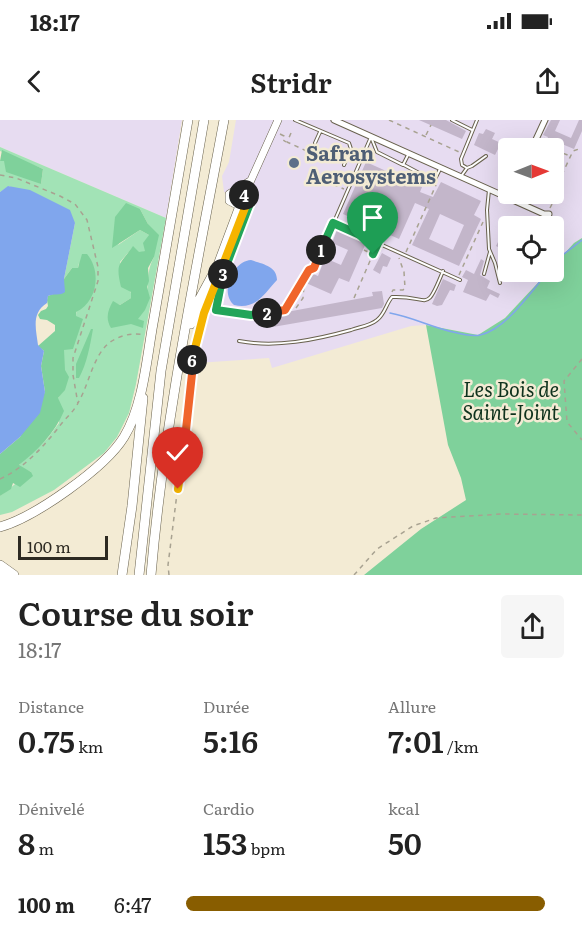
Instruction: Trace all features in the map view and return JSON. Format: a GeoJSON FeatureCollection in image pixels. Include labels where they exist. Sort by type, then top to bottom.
{"type":"FeatureCollection","features":[{"type":"Feature","properties":{"kind":"highway"},"geometry":{"type":"LineString","coordinates":[[0,527],[40,507],[90,471],[117,447],[125,435],[137,404],[147,357],[188,120]]}},
{"type":"Feature","properties":{"kind":"highway"},"geometry":{"type":"LineString","coordinates":[[139,575],[161,371],[204,120]]}},
{"type":"Feature","properties":{"kind":"highway"},"geometry":{"type":"LineString","coordinates":[[151,575],[161,482],[182,348],[224,120]]}},
{"type":"Feature","properties":{"kind":"highway"},"geometry":{"type":"LineString","coordinates":[[182,348],[188,339],[198,302],[218,265],[243,196]]}},
{"type":"Feature","properties":{"kind":"highway"},"geometry":{"type":"LineString","coordinates":[[122,575],[132,506],[147,357]]}},
{"type":"Feature","properties":{"kind":"highway"},"geometry":{"type":"LineString","coordinates":[[0,565],[14,575]]}},
{"type":"Feature","properties":{"kind":"street"},"geometry":{"type":"LineString","coordinates":[[250,181],[229,194],[229,201],[236,204],[243,196],[273,132],[278,120]]}},
{"type":"Feature","properties":{"kind":"street"},"geometry":{"type":"LineString","coordinates":[[334,120],[408,155],[498,192]]}},
{"type":"Feature","properties":{"kind":"street"},"geometry":{"type":"LineString","coordinates":[[537,138],[545,120]]}},
{"type":"Feature","properties":{"kind":"street"},"geometry":{"type":"LineString","coordinates":[[528,204],[548,214]]}},
{"type":"Feature","properties":{"kind":"lane"},"geometry":{"type":"LineString","coordinates":[[295,120],[350,143],[351,149],[344,165]]}},
{"type":"Feature","properties":{"kind":"lane"},"geometry":{"type":"LineString","coordinates":[[452,120],[472,130]]}},
{"type":"Feature","properties":{"kind":"lane"},"geometry":{"type":"LineString","coordinates":[[467,168],[462,165],[462,154],[477,120]]}},
{"type":"Feature","properties":{"kind":"lane"},"geometry":{"type":"LineString","coordinates":[[315,143],[320,132]]}},
{"type":"Feature","properties":{"kind":"lane"},"geometry":{"type":"LineString","coordinates":[[371,138],[377,152],[434,181],[440,169]]}},
{"type":"Feature","properties":{"kind":"lane"},"geometry":{"type":"LineString","coordinates":[[243,196],[252,198],[225,268],[216,310],[251,315],[285,310],[309,270],[314,268],[371,138]]}},
{"type":"Feature","properties":{"kind":"lane"},"geometry":{"type":"LineString","coordinates":[[403,165],[408,155]]}},
{"type":"Feature","properties":{"kind":"lane"},"geometry":{"type":"LineString","coordinates":[[461,178],[467,168],[486,156]]}},
{"type":"Feature","properties":{"kind":"lane"},"geometry":{"type":"LineString","coordinates":[[484,274],[490,252],[487,213],[489,190]]}},
{"type":"Feature","properties":{"kind":"lane"},"geometry":{"type":"LineString","coordinates":[[333,223],[458,279]]}},
{"type":"Feature","properties":{"kind":"lane"},"geometry":{"type":"LineString","coordinates":[[490,252],[500,283]]}},
{"type":"Feature","properties":{"kind":"lane"},"geometry":{"type":"LineString","coordinates":[[239,341],[253,344],[286,343],[326,337],[367,325],[377,320],[385,312],[392,297],[424,301],[430,299],[443,271]]}},
{"type":"Feature","properties":{"kind":"path"},"geometry":{"type":"LineString","coordinates":[[389,120],[462,154]]}},
{"type":"Feature","properties":{"kind":"path"},"geometry":{"type":"LineString","coordinates":[[397,124],[399,120]]}},
{"type":"Feature","properties":{"kind":"path"},"geometry":{"type":"LineString","coordinates":[[426,137],[431,125]]}},
{"type":"Feature","properties":{"kind":"path"},"geometry":{"type":"LineString","coordinates":[[273,132],[284,136],[282,140],[313,154],[315,143]]}},
{"type":"Feature","properties":{"kind":"path"},"geometry":{"type":"LineString","coordinates":[[287,142],[291,132]]}},
{"type":"Feature","properties":{"kind":"path"},"geometry":{"type":"LineString","coordinates":[[564,170],[573,151],[582,148]]}},
{"type":"Feature","properties":{"kind":"path"},"geometry":{"type":"LineString","coordinates":[[564,154],[570,156]]}},
{"type":"Feature","properties":{"kind":"path"},"geometry":{"type":"LineString","coordinates":[[0,175],[16,178],[60,196],[75,204],[87,220],[98,267],[98,281],[74,358],[74,385],[78,404]]}},
{"type":"Feature","properties":{"kind":"path"},"geometry":{"type":"LineString","coordinates":[[325,181],[348,191]]}},
{"type":"Feature","properties":{"kind":"path"},"geometry":{"type":"LineString","coordinates":[[405,255],[436,186],[434,181]]}},
{"type":"Feature","properties":{"kind":"path"},"geometry":{"type":"LineString","coordinates":[[548,214],[553,204]]}},
{"type":"Feature","properties":{"kind":"path"},"geometry":{"type":"LineString","coordinates":[[458,279],[487,213]]}},
{"type":"Feature","properties":{"kind":"path"},"geometry":{"type":"LineString","coordinates":[[354,298],[378,243]]}},
{"type":"Feature","properties":{"kind":"path"},"geometry":{"type":"LineString","coordinates":[[392,249],[392,252],[398,254],[404,272],[405,288],[393,290],[392,297]]}},
{"type":"Feature","properties":{"kind":"path"},"geometry":{"type":"LineString","coordinates":[[364,250],[373,254]]}},
{"type":"Feature","properties":{"kind":"path"},"geometry":{"type":"LineString","coordinates":[[169,575],[167,568],[192,374],[190,364],[195,355],[204,313],[216,282]]}},
{"type":"Feature","properties":{"kind":"path"},"geometry":{"type":"LineString","coordinates":[[296,308],[303,298],[303,282]]}},
{"type":"Feature","properties":{"kind":"path"},"geometry":{"type":"LineString","coordinates":[[0,479],[33,456],[48,442],[78,404],[97,359],[107,344],[130,334],[151,336]]}},
{"type":"Feature","properties":{"kind":"path"},"geometry":{"type":"LineString","coordinates":[[582,359],[564,381],[567,422],[582,440]]}},
{"type":"Feature","properties":{"kind":"path"},"geometry":{"type":"LineString","coordinates":[[354,575],[377,549],[413,526],[436,518],[502,514],[582,515]]}},
{"type":"Feature","properties":{"kind":"shaded area"},"geometry":{"type":"Polygon","coordinates":[[[0,120],[182,120],[166,218],[0,147],[0,120]]]}},
{"type":"Feature","properties":{"kind":"shaded area"},"geometry":{"type":"Polygon","coordinates":[[[236,120],[582,120],[582,238],[564,254],[564,216],[498,216],[498,282],[539,282],[505,318],[478,335],[426,325],[411,326],[272,368],[269,358],[197,363],[199,313],[247,200],[224,192],[222,176],[229,162],[236,120]]]}},
{"type":"Feature","properties":{"kind":"green space"},"geometry":{"type":"Polygon","coordinates":[[[0,147],[166,218],[136,384],[129,413],[117,437],[104,453],[54,490],[12,512],[0,515],[0,496],[31,472],[18,466],[47,439],[59,423],[58,398],[64,390],[64,350],[76,316],[79,263],[78,268],[72,268],[64,279],[75,223],[9,186],[0,192],[0,161],[4,161],[41,184],[43,169],[0,151],[0,147]],[[140,209],[118,245],[140,230],[149,235],[146,251],[139,253],[133,247],[120,262],[131,298],[120,305],[113,302],[137,319],[145,305],[149,273],[154,257],[148,224],[140,209]]]}},
{"type":"Feature","properties":{"kind":"green space"},"geometry":{"type":"Polygon","coordinates":[[[2,150],[43,169],[41,184],[6,172],[4,161],[0,161],[2,150]]]}},
{"type":"Feature","properties":{"kind":"green space"},"geometry":{"type":"Polygon","coordinates":[[[126,203],[140,209],[148,224],[159,235],[154,257],[148,268],[147,287],[150,298],[138,319],[144,321],[143,328],[131,324],[111,328],[108,321],[113,301],[120,305],[131,298],[131,292],[121,287],[120,264],[133,246],[139,252],[145,251],[143,243],[149,235],[140,230],[112,248],[115,217],[126,203]]]}},
{"type":"Feature","properties":{"kind":"green space","name":"Les Bois de Saint-Joint"},"geometry":{"type":"Polygon","coordinates":[[[582,238],[582,575],[364,575],[421,529],[466,500],[461,478],[448,445],[426,325],[478,335],[505,318],[539,282],[564,282],[564,254],[582,238]]]}},
{"type":"Feature","properties":{"kind":"green space"},"geometry":{"type":"Polygon","coordinates":[[[82,254],[87,254],[92,261],[96,278],[89,301],[76,312],[76,316],[83,319],[73,349],[64,350],[65,370],[69,377],[65,390],[58,398],[64,411],[56,427],[45,441],[19,465],[31,472],[33,476],[20,487],[13,483],[11,489],[0,496],[0,454],[20,437],[45,392],[41,366],[44,351],[38,346],[55,331],[55,325],[40,319],[38,315],[48,306],[48,296],[53,294],[72,268],[78,268],[82,254]]]}},
{"type":"Feature","properties":{"kind":"green space"},"geometry":{"type":"Polygon","coordinates":[[[93,329],[86,360],[79,378],[76,378],[76,364],[93,329]]]}},
{"type":"Feature","properties":{"kind":"water"},"geometry":{"type":"Polygon","coordinates":[[[8,186],[30,190],[70,210],[75,223],[64,279],[65,292],[48,296],[47,303],[37,316],[38,345],[44,351],[41,366],[45,392],[40,413],[20,437],[0,454],[0,192],[8,186]]]}},
{"type":"Feature","properties":{"kind":"water"},"geometry":{"type":"Polygon","coordinates":[[[251,260],[272,269],[277,280],[254,303],[234,305],[228,293],[230,278],[239,266],[251,260]]]}},
{"type":"Feature","properties":{"kind":"building"},"geometry":{"type":"Polygon","coordinates":[[[419,120],[446,120],[466,131],[462,139],[419,120]]]}},
{"type":"Feature","properties":{"kind":"building"},"geometry":{"type":"Polygon","coordinates":[[[551,120],[560,120],[555,131],[571,138],[579,120],[582,120],[582,131],[574,149],[564,145],[564,138],[548,138],[543,135],[551,120]]]}},
{"type":"Feature","properties":{"kind":"building"},"geometry":{"type":"Polygon","coordinates":[[[486,129],[495,133],[492,139],[498,142],[498,149],[495,155],[474,145],[479,133],[483,134],[486,129]]]}},
{"type":"Feature","properties":{"kind":"building"},"geometry":{"type":"Polygon","coordinates":[[[366,162],[422,187],[420,192],[433,197],[441,182],[481,201],[474,215],[481,219],[459,266],[412,245],[429,209],[415,203],[399,239],[343,214],[366,162]],[[440,214],[429,239],[453,250],[464,225],[440,214]]]}},
{"type":"Feature","properties":{"kind":"building"},"geometry":{"type":"Polygon","coordinates":[[[337,230],[366,243],[349,282],[339,278],[331,294],[306,283],[311,273],[318,276],[325,258],[341,265],[348,250],[332,243],[337,230]]]}},
{"type":"Feature","properties":{"kind":"building"},"geometry":{"type":"Polygon","coordinates":[[[382,253],[391,258],[387,267],[383,266],[380,274],[373,270],[382,253]]]}},
{"type":"Feature","properties":{"kind":"building"},"geometry":{"type":"Polygon","coordinates":[[[481,259],[484,261],[480,275],[490,281],[487,288],[500,294],[498,298],[490,294],[486,301],[463,292],[468,280],[462,277],[466,270],[474,274],[481,259]]]}},
{"type":"Feature","properties":{"kind":"building"},"geometry":{"type":"Polygon","coordinates":[[[443,279],[456,285],[454,291],[450,290],[442,305],[437,306],[432,304],[443,279]]]}},
{"type":"Feature","properties":{"kind":"building"},"geometry":{"type":"Polygon","coordinates":[[[382,291],[384,304],[382,308],[267,328],[265,316],[373,296],[372,292],[382,291]]]}},
{"type":"Feature","properties":{"kind":"waterway"},"geometry":{"type":"LineString","coordinates":[[564,254],[582,240]]}},
{"type":"Feature","properties":{"kind":"waterway"},"geometry":{"type":"LineString","coordinates":[[390,313],[456,333],[480,335],[500,325],[540,282]]}},
{"type":"Feature","properties":{"kind":"place","name":"Safran Aerosystems"},"geometry":{"type":"Point","coordinates":[294,163]}},
{"type":"Feature","properties":{"kind":"route"},"geometry":{"type":"LineString","coordinates":[[178,489],[192,374],[190,364],[195,355],[204,313],[248,200],[243,198],[244,195],[252,198],[225,268],[216,310],[251,315],[285,310],[309,270],[314,268],[333,223],[378,243],[373,254]]}}]}
